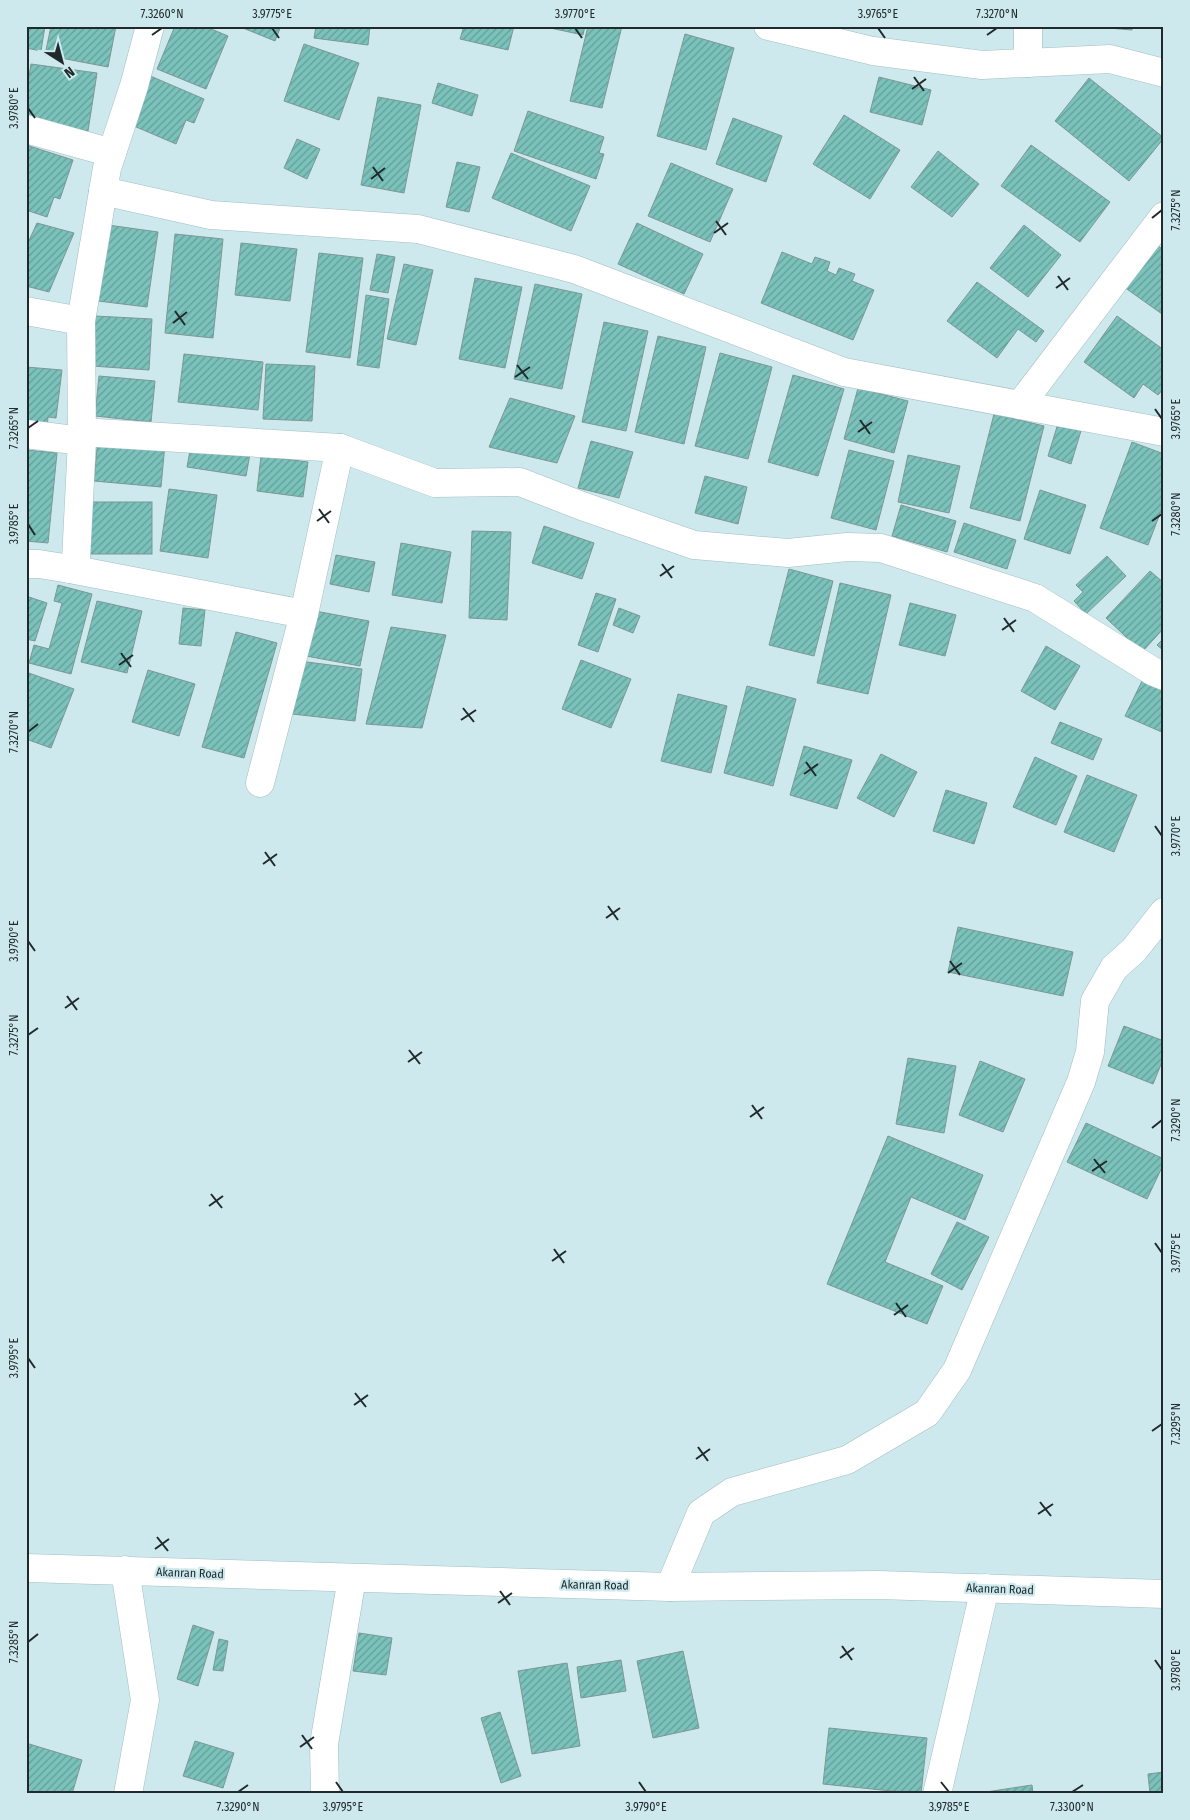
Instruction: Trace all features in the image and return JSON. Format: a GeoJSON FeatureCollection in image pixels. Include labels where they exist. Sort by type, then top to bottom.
{"type":"FeatureCollection","features":[{"type":"Feature","properties":{"kind":"street"},"geometry":{"type":"LineString","coordinates":[[70,569],[76,560],[81,437],[81,321],[107,168],[134,86],[150,26]]}},
{"type":"Feature","properties":{"kind":"street"},"geometry":{"type":"LineString","coordinates":[[768,26],[873,51],[982,65],[1110,59],[1164,73]]}},
{"type":"Feature","properties":{"kind":"street"},"geometry":{"type":"LineString","coordinates":[[1028,26],[1028,62]]}},
{"type":"Feature","properties":{"kind":"street"},"geometry":{"type":"LineString","coordinates":[[26,129],[112,153]]}},
{"type":"Feature","properties":{"kind":"street"},"geometry":{"type":"LineString","coordinates":[[104,191],[211,215],[418,229],[574,269],[844,372],[1164,432]]}},
{"type":"Feature","properties":{"kind":"street"},"geometry":{"type":"LineString","coordinates":[[1020,405],[1164,216]]}},
{"type":"Feature","properties":{"kind":"street"},"geometry":{"type":"LineString","coordinates":[[26,311],[81,321]]}},
{"type":"Feature","properties":{"kind":"street"},"geometry":{"type":"LineString","coordinates":[[26,434],[340,448],[435,483],[520,482],[694,545],[788,553],[847,547],[881,548],[1035,598],[1154,672],[1164,676]]}},
{"type":"Feature","properties":{"kind":"street"},"geometry":{"type":"LineString","coordinates":[[260,783],[304,614],[340,448]]}},
{"type":"Feature","properties":{"kind":"street"},"geometry":{"type":"LineString","coordinates":[[26,564],[70,569],[304,614]]}},
{"type":"Feature","properties":{"kind":"street"},"geometry":{"type":"LineString","coordinates":[[670,1587],[701,1513],[732,1492],[847,1460],[927,1413],[958,1370],[1081,1082],[1090,1052],[1095,1000],[1114,968],[1134,950],[1164,912]]}},
{"type":"Feature","properties":{"kind":"street","name":"Akanran Road"},"geometry":{"type":"LineString","coordinates":[[26,1568],[670,1587],[879,1585],[1164,1594]]}},
{"type":"Feature","properties":{"kind":"street"},"geometry":{"type":"LineString","coordinates":[[125,1570],[145,1700],[128,1794]]}},
{"type":"Feature","properties":{"kind":"street"},"geometry":{"type":"LineString","coordinates":[[325,1794],[324,1744],[352,1578]]}},
{"type":"Feature","properties":{"kind":"street"},"geometry":{"type":"LineString","coordinates":[[937,1794],[985,1588]]}},
{"type":"Feature","properties":{"kind":"building"},"geometry":{"type":"Polygon","coordinates":[[[26,26],[45,26],[41,51],[26,48],[26,26]]]}},
{"type":"Feature","properties":{"kind":"building"},"geometry":{"type":"Polygon","coordinates":[[[51,26],[116,26],[108,67],[45,55],[51,26]]]}},
{"type":"Feature","properties":{"kind":"building"},"geometry":{"type":"Polygon","coordinates":[[[175,26],[204,26],[228,36],[206,89],[157,69],[175,26]]]}},
{"type":"Feature","properties":{"kind":"building"},"geometry":{"type":"Polygon","coordinates":[[[238,26],[281,26],[275,41],[238,26]]]}},
{"type":"Feature","properties":{"kind":"building"},"geometry":{"type":"Polygon","coordinates":[[[316,26],[370,26],[368,45],[314,38],[316,26]]]}},
{"type":"Feature","properties":{"kind":"building"},"geometry":{"type":"Polygon","coordinates":[[[464,26],[514,26],[508,50],[460,39],[464,26]]]}},
{"type":"Feature","properties":{"kind":"building"},"geometry":{"type":"Polygon","coordinates":[[[541,26],[585,26],[583,35],[541,26]]]}},
{"type":"Feature","properties":{"kind":"building"},"geometry":{"type":"Polygon","coordinates":[[[588,26],[622,26],[602,108],[570,101],[588,26]]]}},
{"type":"Feature","properties":{"kind":"building"},"geometry":{"type":"Polygon","coordinates":[[[1085,26],[1132,26],[1132,30],[1085,26]]]}},
{"type":"Feature","properties":{"kind":"building"},"geometry":{"type":"Polygon","coordinates":[[[685,34],[734,48],[706,150],[657,136],[685,34]]]}},
{"type":"Feature","properties":{"kind":"building"},"geometry":{"type":"Polygon","coordinates":[[[304,44],[359,63],[339,120],[284,101],[304,44]]]}},
{"type":"Feature","properties":{"kind":"building"},"geometry":{"type":"Polygon","coordinates":[[[31,64],[97,73],[88,131],[26,122],[26,95],[31,64]]]}},
{"type":"Feature","properties":{"kind":"building"},"geometry":{"type":"Polygon","coordinates":[[[148,75],[204,99],[194,123],[186,120],[176,144],[127,123],[148,75]]]}},
{"type":"Feature","properties":{"kind":"building"},"geometry":{"type":"Polygon","coordinates":[[[879,77],[931,90],[922,125],[870,112],[879,77]]]}},
{"type":"Feature","properties":{"kind":"building"},"geometry":{"type":"Polygon","coordinates":[[[1089,78],[1164,138],[1129,181],[1055,121],[1089,78]]]}},
{"type":"Feature","properties":{"kind":"building"},"geometry":{"type":"Polygon","coordinates":[[[438,83],[478,95],[472,116],[432,103],[438,83]]]}},
{"type":"Feature","properties":{"kind":"building"},"geometry":{"type":"Polygon","coordinates":[[[378,97],[421,105],[404,193],[361,185],[378,97]]]}},
{"type":"Feature","properties":{"kind":"building"},"geometry":{"type":"Polygon","coordinates":[[[528,111],[604,137],[599,153],[604,154],[596,179],[514,151],[528,111]]]}},
{"type":"Feature","properties":{"kind":"building"},"geometry":{"type":"Polygon","coordinates":[[[844,115],[900,150],[870,199],[813,164],[844,115]]]}},
{"type":"Feature","properties":{"kind":"building"},"geometry":{"type":"Polygon","coordinates":[[[733,118],[782,136],[766,182],[716,164],[733,118]]]}},
{"type":"Feature","properties":{"kind":"building"},"geometry":{"type":"Polygon","coordinates":[[[297,139],[320,149],[307,179],[284,168],[297,139]]]}},
{"type":"Feature","properties":{"kind":"building"},"geometry":{"type":"Polygon","coordinates":[[[26,145],[73,160],[60,199],[54,197],[47,217],[26,210],[26,145]]]}},
{"type":"Feature","properties":{"kind":"building"},"geometry":{"type":"Polygon","coordinates":[[[1031,145],[1110,202],[1080,242],[1001,186],[1031,145]]]}},
{"type":"Feature","properties":{"kind":"building"},"geometry":{"type":"Polygon","coordinates":[[[938,151],[979,184],[952,217],[911,187],[938,151]]]}},
{"type":"Feature","properties":{"kind":"building"},"geometry":{"type":"Polygon","coordinates":[[[511,153],[590,186],[571,231],[492,198],[511,153]]]}},
{"type":"Feature","properties":{"kind":"building"},"geometry":{"type":"Polygon","coordinates":[[[457,162],[480,167],[469,212],[446,207],[457,162]]]}},
{"type":"Feature","properties":{"kind":"building"},"geometry":{"type":"Polygon","coordinates":[[[671,163],[733,189],[710,242],[648,216],[671,163]]]}},
{"type":"Feature","properties":{"kind":"building"},"geometry":{"type":"Polygon","coordinates":[[[37,223],[74,233],[49,292],[26,286],[26,247],[37,223]]]}},
{"type":"Feature","properties":{"kind":"building"},"geometry":{"type":"Polygon","coordinates":[[[637,223],[703,254],[684,294],[618,264],[637,223]]]}},
{"type":"Feature","properties":{"kind":"building"},"geometry":{"type":"Polygon","coordinates":[[[108,225],[158,232],[147,307],[98,301],[108,225]]]}},
{"type":"Feature","properties":{"kind":"building"},"geometry":{"type":"Polygon","coordinates":[[[1024,225],[1061,255],[1028,297],[990,268],[1024,225]]]}},
{"type":"Feature","properties":{"kind":"building"},"geometry":{"type":"Polygon","coordinates":[[[175,234],[223,239],[213,338],[165,333],[175,234]]]}},
{"type":"Feature","properties":{"kind":"building"},"geometry":{"type":"Polygon","coordinates":[[[241,243],[297,249],[290,301],[235,295],[241,243]]]}},
{"type":"Feature","properties":{"kind":"building"},"geometry":{"type":"Polygon","coordinates":[[[1155,244],[1164,250],[1164,311],[1162,314],[1124,287],[1155,244]]]}},
{"type":"Feature","properties":{"kind":"building"},"geometry":{"type":"Polygon","coordinates":[[[782,252],[812,264],[815,257],[830,262],[827,271],[836,275],[839,268],[855,274],[852,281],[874,290],[853,340],[761,303],[782,252]]]}},
{"type":"Feature","properties":{"kind":"building"},"geometry":{"type":"Polygon","coordinates":[[[319,253],[363,258],[350,358],[306,352],[319,253]]]}},
{"type":"Feature","properties":{"kind":"building"},"geometry":{"type":"Polygon","coordinates":[[[377,254],[395,257],[388,293],[370,290],[377,254]]]}},
{"type":"Feature","properties":{"kind":"building"},"geometry":{"type":"Polygon","coordinates":[[[404,264],[433,270],[416,345],[387,339],[404,264]]]}},
{"type":"Feature","properties":{"kind":"building"},"geometry":{"type":"Polygon","coordinates":[[[475,278],[522,287],[505,368],[459,359],[475,278]]]}},
{"type":"Feature","properties":{"kind":"building"},"geometry":{"type":"Polygon","coordinates":[[[977,282],[1044,331],[1036,342],[1018,329],[997,358],[947,321],[977,282]]]}},
{"type":"Feature","properties":{"kind":"building"},"geometry":{"type":"Polygon","coordinates":[[[535,284],[582,294],[562,389],[514,379],[535,284]]]}},
{"type":"Feature","properties":{"kind":"building"},"geometry":{"type":"Polygon","coordinates":[[[366,295],[389,299],[379,368],[357,365],[366,295]]]}},
{"type":"Feature","properties":{"kind":"building"},"geometry":{"type":"Polygon","coordinates":[[[95,316],[152,319],[149,370],[92,366],[95,316]]]}},
{"type":"Feature","properties":{"kind":"building"},"geometry":{"type":"Polygon","coordinates":[[[1117,316],[1164,350],[1164,388],[1158,395],[1143,384],[1134,398],[1084,362],[1117,316]]]}},
{"type":"Feature","properties":{"kind":"building"},"geometry":{"type":"Polygon","coordinates":[[[604,322],[648,331],[626,431],[582,422],[604,322]]]}},
{"type":"Feature","properties":{"kind":"building"},"geometry":{"type":"Polygon","coordinates":[[[658,336],[706,347],[684,444],[635,432],[658,336]]]}},
{"type":"Feature","properties":{"kind":"building"},"geometry":{"type":"Polygon","coordinates":[[[720,353],[772,367],[748,459],[695,446],[720,353]]]}},
{"type":"Feature","properties":{"kind":"building"},"geometry":{"type":"Polygon","coordinates":[[[184,354],[263,362],[258,410],[178,402],[184,354]]]}},
{"type":"Feature","properties":{"kind":"building"},"geometry":{"type":"Polygon","coordinates":[[[266,364],[315,366],[312,421],[263,419],[266,364]]]}},
{"type":"Feature","properties":{"kind":"building"},"geometry":{"type":"Polygon","coordinates":[[[26,367],[62,370],[56,418],[48,417],[47,429],[26,427],[26,367]]]}},
{"type":"Feature","properties":{"kind":"building"},"geometry":{"type":"Polygon","coordinates":[[[793,375],[844,389],[818,476],[768,462],[793,375]]]}},
{"type":"Feature","properties":{"kind":"building"},"geometry":{"type":"Polygon","coordinates":[[[99,376],[155,381],[151,422],[95,416],[99,376]]]}},
{"type":"Feature","properties":{"kind":"building"},"geometry":{"type":"Polygon","coordinates":[[[858,388],[908,401],[894,453],[844,439],[858,388]]]}},
{"type":"Feature","properties":{"kind":"building"},"geometry":{"type":"Polygon","coordinates":[[[510,398],[575,416],[557,463],[489,447],[510,398]]]}},
{"type":"Feature","properties":{"kind":"building"},"geometry":{"type":"Polygon","coordinates":[[[994,414],[1044,426],[1020,521],[970,508],[994,414]]]}},
{"type":"Feature","properties":{"kind":"building"},"geometry":{"type":"Polygon","coordinates":[[[1060,417],[1083,424],[1071,464],[1048,456],[1060,417]]]}},
{"type":"Feature","properties":{"kind":"building"},"geometry":{"type":"Polygon","coordinates":[[[98,438],[165,444],[161,487],[94,481],[98,438]]]}},
{"type":"Feature","properties":{"kind":"building"},"geometry":{"type":"Polygon","coordinates":[[[591,441],[633,452],[619,498],[578,488],[591,441]]]}},
{"type":"Feature","properties":{"kind":"building"},"geometry":{"type":"Polygon","coordinates":[[[1132,442],[1164,454],[1164,503],[1148,545],[1100,528],[1132,442]]]}},
{"type":"Feature","properties":{"kind":"building"},"geometry":{"type":"Polygon","coordinates":[[[191,445],[250,454],[246,476],[187,467],[191,445]]]}},
{"type":"Feature","properties":{"kind":"building"},"geometry":{"type":"Polygon","coordinates":[[[26,450],[57,453],[48,543],[26,541],[26,450]]]}},
{"type":"Feature","properties":{"kind":"building"},"geometry":{"type":"Polygon","coordinates":[[[849,450],[894,461],[876,530],[831,518],[849,450]]]}},
{"type":"Feature","properties":{"kind":"building"},"geometry":{"type":"Polygon","coordinates":[[[908,455],[960,466],[949,513],[898,502],[908,455]]]}},
{"type":"Feature","properties":{"kind":"building"},"geometry":{"type":"Polygon","coordinates":[[[261,456],[308,462],[303,497],[257,491],[261,456]]]}},
{"type":"Feature","properties":{"kind":"building"},"geometry":{"type":"Polygon","coordinates":[[[705,476],[747,487],[738,524],[695,513],[705,476]]]}},
{"type":"Feature","properties":{"kind":"building"},"geometry":{"type":"Polygon","coordinates":[[[169,489],[217,495],[208,558],[160,551],[169,489]]]}},
{"type":"Feature","properties":{"kind":"building"},"geometry":{"type":"Polygon","coordinates":[[[1040,490],[1086,505],[1070,554],[1024,539],[1040,490]]]}},
{"type":"Feature","properties":{"kind":"building"},"geometry":{"type":"Polygon","coordinates":[[[86,502],[152,502],[152,554],[86,554],[86,502]]]}},
{"type":"Feature","properties":{"kind":"building"},"geometry":{"type":"Polygon","coordinates":[[[901,505],[956,521],[947,552],[892,536],[901,505]]]}},
{"type":"Feature","properties":{"kind":"building"},"geometry":{"type":"Polygon","coordinates":[[[964,523],[1016,540],[1007,569],[954,552],[964,523]]]}},
{"type":"Feature","properties":{"kind":"building"},"geometry":{"type":"Polygon","coordinates":[[[544,526],[594,543],[582,579],[532,563],[544,526]]]}},
{"type":"Feature","properties":{"kind":"building"},"geometry":{"type":"Polygon","coordinates":[[[472,531],[511,532],[507,620],[469,618],[472,531]]]}},
{"type":"Feature","properties":{"kind":"building"},"geometry":{"type":"Polygon","coordinates":[[[401,543],[451,552],[442,603],[392,595],[401,543]]]}},
{"type":"Feature","properties":{"kind":"building"},"geometry":{"type":"Polygon","coordinates":[[[336,555],[375,562],[369,592],[330,584],[336,555]]]}},
{"type":"Feature","properties":{"kind":"building"},"geometry":{"type":"Polygon","coordinates":[[[1107,556],[1126,576],[1086,614],[1074,601],[1083,592],[1076,585],[1107,556]]]}},
{"type":"Feature","properties":{"kind":"building"},"geometry":{"type":"Polygon","coordinates":[[[789,569],[833,581],[814,656],[769,645],[789,569]]]}},
{"type":"Feature","properties":{"kind":"building"},"geometry":{"type":"Polygon","coordinates":[[[1150,571],[1164,583],[1164,628],[1142,652],[1106,618],[1150,571]]]}},
{"type":"Feature","properties":{"kind":"building"},"geometry":{"type":"Polygon","coordinates":[[[840,583],[891,595],[868,694],[817,683],[840,583]]]}},
{"type":"Feature","properties":{"kind":"building"},"geometry":{"type":"Polygon","coordinates":[[[58,585],[92,594],[71,674],[29,663],[34,645],[49,649],[62,603],[54,601],[58,585]]]}},
{"type":"Feature","properties":{"kind":"building"},"geometry":{"type":"Polygon","coordinates":[[[596,593],[616,599],[598,652],[578,645],[596,593]]]}},
{"type":"Feature","properties":{"kind":"building"},"geometry":{"type":"Polygon","coordinates":[[[26,596],[47,603],[35,641],[26,639],[26,596]]]}},
{"type":"Feature","properties":{"kind":"building"},"geometry":{"type":"Polygon","coordinates":[[[97,601],[142,611],[127,673],[81,662],[97,601]]]}},
{"type":"Feature","properties":{"kind":"building"},"geometry":{"type":"Polygon","coordinates":[[[910,603],[956,615],[945,656],[899,645],[910,603]]]}},
{"type":"Feature","properties":{"kind":"building"},"geometry":{"type":"Polygon","coordinates":[[[183,608],[205,610],[201,646],[179,644],[183,608]]]}},
{"type":"Feature","properties":{"kind":"building"},"geometry":{"type":"Polygon","coordinates":[[[619,608],[640,616],[633,633],[613,625],[619,608]]]}},
{"type":"Feature","properties":{"kind":"building"},"geometry":{"type":"Polygon","coordinates":[[[315,611],[369,621],[360,666],[306,656],[315,611]]]}},
{"type":"Feature","properties":{"kind":"building"},"geometry":{"type":"Polygon","coordinates":[[[391,627],[446,635],[422,728],[366,724],[391,627]]]}},
{"type":"Feature","properties":{"kind":"building"},"geometry":{"type":"Polygon","coordinates":[[[236,632],[277,643],[244,758],[202,747],[236,632]]]}},
{"type":"Feature","properties":{"kind":"building"},"geometry":{"type":"Polygon","coordinates":[[[1164,638],[1164,651],[1157,645],[1164,638]]]}},
{"type":"Feature","properties":{"kind":"building"},"geometry":{"type":"Polygon","coordinates":[[[1046,646],[1080,666],[1055,710],[1021,691],[1046,646]]]}},
{"type":"Feature","properties":{"kind":"building"},"geometry":{"type":"Polygon","coordinates":[[[581,660],[631,679],[611,728],[562,709],[581,660]]]}},
{"type":"Feature","properties":{"kind":"building"},"geometry":{"type":"Polygon","coordinates":[[[299,661],[362,669],[355,721],[292,714],[299,661]]]}},
{"type":"Feature","properties":{"kind":"building"},"geometry":{"type":"Polygon","coordinates":[[[148,670],[195,684],[179,736],[132,722],[148,670]]]}},
{"type":"Feature","properties":{"kind":"building"},"geometry":{"type":"Polygon","coordinates":[[[26,672],[74,689],[51,748],[26,739],[26,672]]]}},
{"type":"Feature","properties":{"kind":"building"},"geometry":{"type":"Polygon","coordinates":[[[1143,679],[1164,689],[1164,733],[1125,716],[1143,679]]]}},
{"type":"Feature","properties":{"kind":"building"},"geometry":{"type":"Polygon","coordinates":[[[747,686],[796,699],[773,786],[724,773],[747,686]]]}},
{"type":"Feature","properties":{"kind":"building"},"geometry":{"type":"Polygon","coordinates":[[[678,694],[727,706],[711,773],[661,761],[678,694]]]}},
{"type":"Feature","properties":{"kind":"building"},"geometry":{"type":"Polygon","coordinates":[[[1060,722],[1102,739],[1093,760],[1051,743],[1060,722]]]}},
{"type":"Feature","properties":{"kind":"building"},"geometry":{"type":"Polygon","coordinates":[[[804,746],[852,760],[837,809],[790,795],[804,746]]]}},
{"type":"Feature","properties":{"kind":"building"},"geometry":{"type":"Polygon","coordinates":[[[881,754],[917,772],[894,817],[857,798],[881,754]]]}},
{"type":"Feature","properties":{"kind":"building"},"geometry":{"type":"Polygon","coordinates":[[[1035,757],[1077,776],[1056,825],[1013,807],[1035,757]]]}},
{"type":"Feature","properties":{"kind":"building"},"geometry":{"type":"Polygon","coordinates":[[[1087,775],[1137,795],[1114,852],[1064,832],[1087,775]]]}},
{"type":"Feature","properties":{"kind":"building"},"geometry":{"type":"Polygon","coordinates":[[[946,790],[987,803],[974,844],[933,831],[946,790]]]}},
{"type":"Feature","properties":{"kind":"building"},"geometry":{"type":"Polygon","coordinates":[[[958,927],[1073,952],[1063,996],[948,972],[958,927]]]}},
{"type":"Feature","properties":{"kind":"building"},"geometry":{"type":"Polygon","coordinates":[[[1124,1026],[1164,1041],[1164,1057],[1153,1084],[1108,1066],[1124,1026]]]}},
{"type":"Feature","properties":{"kind":"building"},"geometry":{"type":"Polygon","coordinates":[[[908,1058],[956,1066],[944,1133],[896,1124],[908,1058]]]}},
{"type":"Feature","properties":{"kind":"building"},"geometry":{"type":"Polygon","coordinates":[[[980,1061],[1025,1079],[1003,1132],[959,1115],[980,1061]]]}},
{"type":"Feature","properties":{"kind":"building"},"geometry":{"type":"Polygon","coordinates":[[[1086,1123],[1164,1159],[1164,1163],[1147,1199],[1067,1162],[1086,1123]]]}},
{"type":"Feature","properties":{"kind":"building"},"geometry":{"type":"Polygon","coordinates":[[[888,1136],[983,1175],[965,1220],[911,1197],[885,1262],[943,1286],[927,1324],[827,1284],[888,1136]]]}},
{"type":"Feature","properties":{"kind":"building"},"geometry":{"type":"Polygon","coordinates":[[[957,1222],[989,1237],[962,1290],[931,1274],[957,1222]]]}},
{"type":"Feature","properties":{"kind":"building"},"geometry":{"type":"Polygon","coordinates":[[[193,1625],[214,1632],[198,1686],[177,1679],[193,1625]]]}},
{"type":"Feature","properties":{"kind":"building"},"geometry":{"type":"Polygon","coordinates":[[[359,1633],[392,1638],[386,1675],[353,1671],[359,1633]]]}},
{"type":"Feature","properties":{"kind":"building"},"geometry":{"type":"Polygon","coordinates":[[[219,1639],[228,1641],[223,1671],[213,1670],[219,1639]]]}},
{"type":"Feature","properties":{"kind":"building"},"geometry":{"type":"Polygon","coordinates":[[[683,1651],[699,1728],[653,1738],[637,1661],[683,1651]]]}},
{"type":"Feature","properties":{"kind":"building"},"geometry":{"type":"Polygon","coordinates":[[[621,1660],[626,1691],[581,1698],[577,1667],[621,1660]]]}},
{"type":"Feature","properties":{"kind":"building"},"geometry":{"type":"Polygon","coordinates":[[[567,1663],[580,1746],[532,1754],[518,1671],[567,1663]]]}},
{"type":"Feature","properties":{"kind":"building"},"geometry":{"type":"Polygon","coordinates":[[[500,1712],[521,1776],[501,1783],[481,1718],[500,1712]]]}},
{"type":"Feature","properties":{"kind":"building"},"geometry":{"type":"Polygon","coordinates":[[[829,1728],[927,1738],[921,1794],[823,1784],[829,1728]]]}},
{"type":"Feature","properties":{"kind":"building"},"geometry":{"type":"Polygon","coordinates":[[[195,1741],[234,1753],[223,1788],[183,1776],[195,1741]]]}},
{"type":"Feature","properties":{"kind":"building"},"geometry":{"type":"Polygon","coordinates":[[[26,1743],[82,1760],[72,1794],[26,1794],[26,1743]]]}},
{"type":"Feature","properties":{"kind":"building"},"geometry":{"type":"Polygon","coordinates":[[[1164,1772],[1164,1794],[1150,1794],[1148,1774],[1164,1772]]]}},
{"type":"Feature","properties":{"kind":"building"},"geometry":{"type":"Polygon","coordinates":[[[1032,1785],[1033,1794],[973,1794],[1032,1785]]]}}]}
